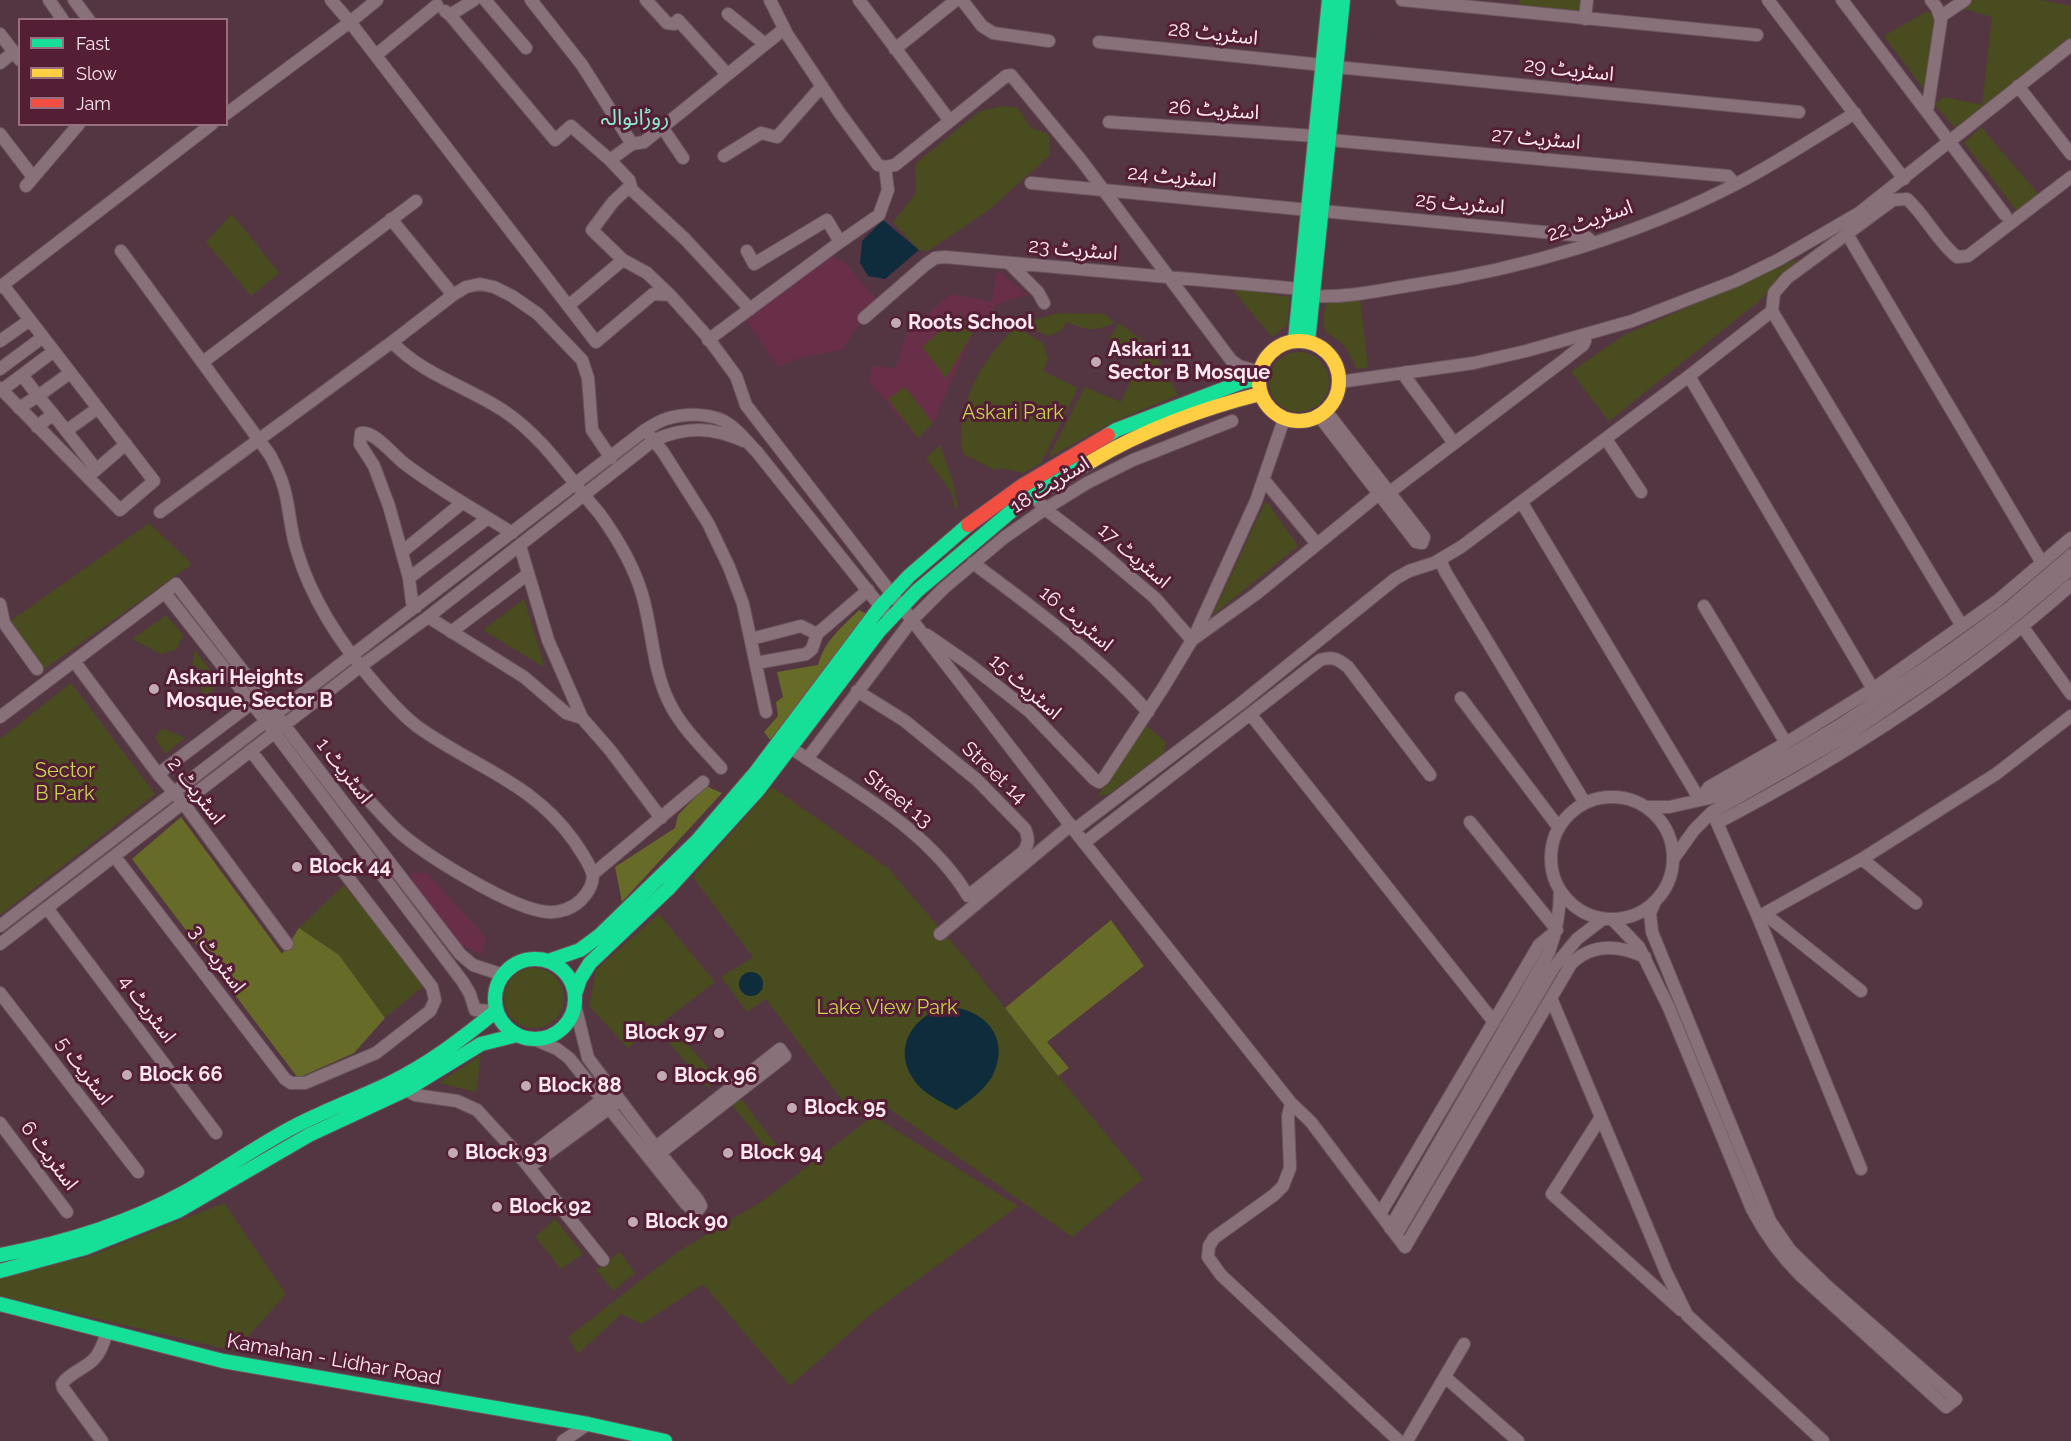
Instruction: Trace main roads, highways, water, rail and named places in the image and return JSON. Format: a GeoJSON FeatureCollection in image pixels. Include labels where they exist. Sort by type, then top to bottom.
{"type":"FeatureCollection","features":[{"type":"Feature","properties":{"kind":"water"},"geometry":{"type":"Polygon","coordinates":[[[883,220],[919,250],[885,279],[868,276],[860,263],[862,241],[883,220]]]}},
{"type":"Feature","properties":{"kind":"water"},"geometry":{"type":"Polygon","coordinates":[[[751,972],[760,975],[763,984],[760,993],[751,996],[742,993],[739,984],[742,975],[751,972]]]}},
{"type":"Feature","properties":{"kind":"water"},"geometry":{"type":"Polygon","coordinates":[[[943,1007],[957,1008],[981,1018],[996,1036],[999,1048],[998,1061],[986,1086],[956,1110],[918,1085],[908,1068],[905,1057],[905,1046],[914,1027],[932,1012],[943,1007]]]}},
{"type":"Feature","properties":{"kind":"place","name":"Roots School"},"geometry":{"type":"Point","coordinates":[896,323]}},
{"type":"Feature","properties":{"kind":"place","name":"Askari 11 Sector B Mosque"},"geometry":{"type":"Point","coordinates":[1096,362]}},
{"type":"Feature","properties":{"kind":"place","name":"Askari Heights Mosque, Sector B"},"geometry":{"type":"Point","coordinates":[154,689]}},
{"type":"Feature","properties":{"kind":"place","name":"Block 44"},"geometry":{"type":"Point","coordinates":[297,867]}},
{"type":"Feature","properties":{"kind":"place","name":"Block 97"},"geometry":{"type":"Point","coordinates":[719,1033]}},
{"type":"Feature","properties":{"kind":"place","name":"Block 66"},"geometry":{"type":"Point","coordinates":[127,1075]}},
{"type":"Feature","properties":{"kind":"place","name":"Block 96"},"geometry":{"type":"Point","coordinates":[662,1076]}},
{"type":"Feature","properties":{"kind":"place","name":"Block 88"},"geometry":{"type":"Point","coordinates":[526,1086]}},
{"type":"Feature","properties":{"kind":"place","name":"Block 95"},"geometry":{"type":"Point","coordinates":[792,1108]}},
{"type":"Feature","properties":{"kind":"place","name":"Block 93"},"geometry":{"type":"Point","coordinates":[453,1153]}},
{"type":"Feature","properties":{"kind":"place","name":"Block 94"},"geometry":{"type":"Point","coordinates":[728,1153]}},
{"type":"Feature","properties":{"kind":"place","name":"Block 92"},"geometry":{"type":"Point","coordinates":[497,1207]}},
{"type":"Feature","properties":{"kind":"place","name":"Block 90"},"geometry":{"type":"Point","coordinates":[633,1222]}},
{"type":"Feature","properties":{"kind":"district","name":"روڑانوالہ"},"geometry":{"type":"Point","coordinates":[635,118]}},
{"type":"Feature","properties":{"kind":"park label","name":"Askari Park"},"geometry":{"type":"Point","coordinates":[1013,413]}},
{"type":"Feature","properties":{"kind":"park label","name":"Sector B Park"},"geometry":{"type":"Point","coordinates":[65,782]}},
{"type":"Feature","properties":{"kind":"park label","name":"Lake View Park"},"geometry":{"type":"Point","coordinates":[887,1008]}}]}
